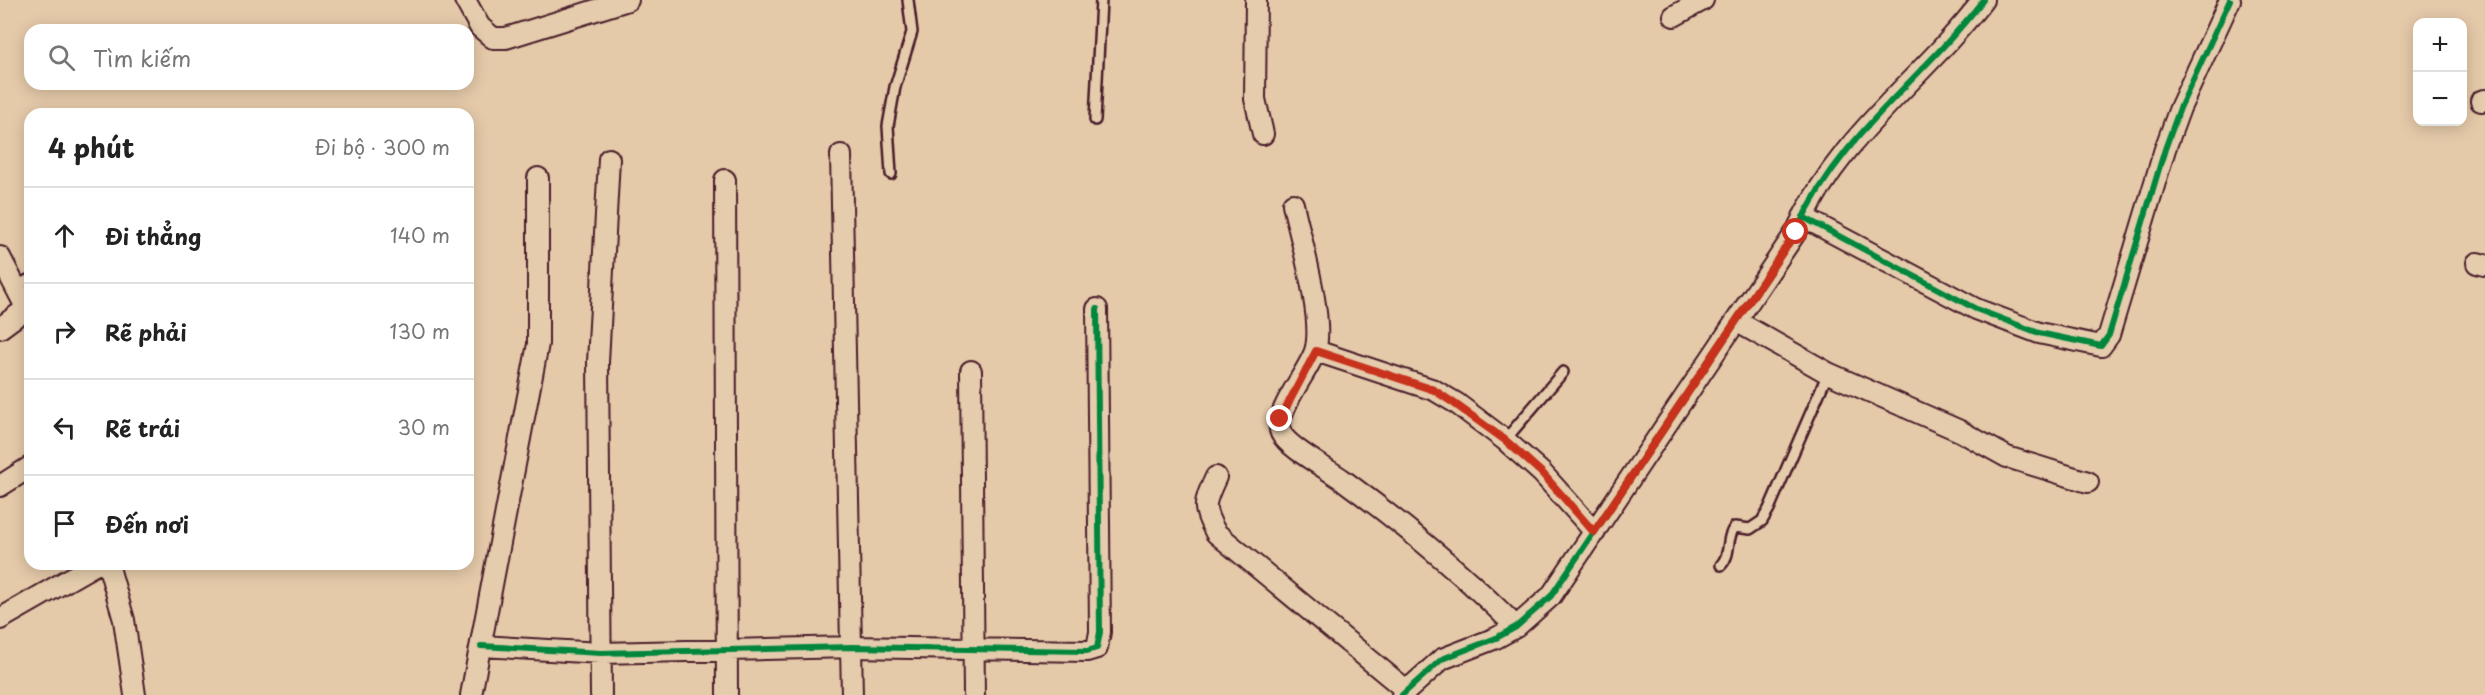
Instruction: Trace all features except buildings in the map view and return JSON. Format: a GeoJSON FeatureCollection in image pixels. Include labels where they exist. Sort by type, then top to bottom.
{"type":"FeatureCollection","features":[{"type":"Feature","properties":{"kind":"street"},"geometry":{"type":"LineString","coordinates":[[465,0],[480,27],[493,38],[506,38],[628,0]]}},
{"type":"Feature","properties":{"kind":"street"},"geometry":{"type":"LineString","coordinates":[[1256,0],[1256,99],[1263,134]]}},
{"type":"Feature","properties":{"kind":"street"},"geometry":{"type":"LineString","coordinates":[[1674,16],[1703,0]]}},
{"type":"Feature","properties":{"kind":"street"},"geometry":{"type":"LineString","coordinates":[[1216,477],[1204,502],[1206,515],[1216,533],[1404,692],[1442,659],[1477,646],[1516,627],[1551,596],[1796,232],[1810,200],[1836,163],[1887,102],[1968,19],[1983,0]]}},
{"type":"Feature","properties":{"kind":"street"},"geometry":{"type":"LineString","coordinates":[[1803,217],[1987,314],[2038,333],[2101,346],[2109,335],[2180,108],[2230,0]]}},
{"type":"Feature","properties":{"kind":"street"},"geometry":{"type":"LineString","coordinates":[[841,156],[852,695]]}},
{"type":"Feature","properties":{"kind":"street"},"geometry":{"type":"LineString","coordinates":[[601,695],[598,362],[609,159]]}},
{"type":"Feature","properties":{"kind":"street"},"geometry":{"type":"LineString","coordinates":[[471,695],[538,344],[538,178]]}},
{"type":"Feature","properties":{"kind":"street"},"geometry":{"type":"LineString","coordinates":[[725,180],[727,695]]}},
{"type":"Feature","properties":{"kind":"street"},"geometry":{"type":"LineString","coordinates":[[1293,204],[1312,296],[1317,328],[1316,351],[1280,419],[1281,433],[1435,553],[1516,627]]}},
{"type":"Feature","properties":{"kind":"street"},"geometry":{"type":"LineString","coordinates":[[0,257],[23,282]]}},
{"type":"Feature","properties":{"kind":"street"},"geometry":{"type":"LineString","coordinates":[[481,646],[601,652],[852,646],[1087,651],[1097,648],[1100,632],[1097,309]]}},
{"type":"Feature","properties":{"kind":"street"},"geometry":{"type":"LineString","coordinates":[[0,328],[24,314]]}},
{"type":"Feature","properties":{"kind":"street"},"geometry":{"type":"LineString","coordinates":[[1736,321],[1828,373],[1960,430],[2021,464],[2088,482]]}},
{"type":"Feature","properties":{"kind":"street"},"geometry":{"type":"LineString","coordinates":[[1316,351],[1434,390],[1505,440],[1542,473],[1594,532]]}},
{"type":"Feature","properties":{"kind":"street"},"geometry":{"type":"LineString","coordinates":[[970,371],[974,695]]}},
{"type":"Feature","properties":{"kind":"street"},"geometry":{"type":"LineString","coordinates":[[0,486],[24,471]]}},
{"type":"Feature","properties":{"kind":"street"},"geometry":{"type":"LineString","coordinates":[[0,619],[86,570]]}},
{"type":"Feature","properties":{"kind":"street"},"geometry":{"type":"LineString","coordinates":[[110,570],[124,620],[135,695]]}},
{"type":"Feature","properties":{"kind":"lane"},"geometry":{"type":"LineString","coordinates":[[891,174],[888,126],[895,87],[912,32],[908,0]]}},
{"type":"Feature","properties":{"kind":"lane"},"geometry":{"type":"LineString","coordinates":[[1095,120],[1101,0]]}},
{"type":"Feature","properties":{"kind":"lane"},"geometry":{"type":"LineString","coordinates":[[1505,440],[1563,372]]}},
{"type":"Feature","properties":{"kind":"lane"},"geometry":{"type":"LineString","coordinates":[[1721,566],[1727,559],[1731,532],[1735,527],[1750,529],[1762,521],[1769,509],[1828,373]]}},
{"type":"Feature","properties":{"kind":"cycle path"},"geometry":{"type":"LineString","coordinates":[[1402,695],[1442,659],[1496,638],[1516,627],[1551,596],[1796,232],[1814,197],[1835,166],[1882,110],[1959,29],[1983,0]]}},
{"type":"Feature","properties":{"kind":"cycle path"},"geometry":{"type":"LineString","coordinates":[[1803,217],[1976,309],[2039,333],[2101,346],[2109,335],[2165,149],[2180,108],[2230,0]]}},
{"type":"Feature","properties":{"kind":"cycle path"},"geometry":{"type":"LineString","coordinates":[[481,646],[601,653],[852,647],[1087,651],[1097,648],[1100,632],[1097,309]]}},
{"type":"Feature","properties":{"kind":"route"},"geometry":{"type":"LineString","coordinates":[[1280,419],[1316,351],[1434,390],[1505,440],[1542,473],[1594,532],[1796,232]]}}]}
